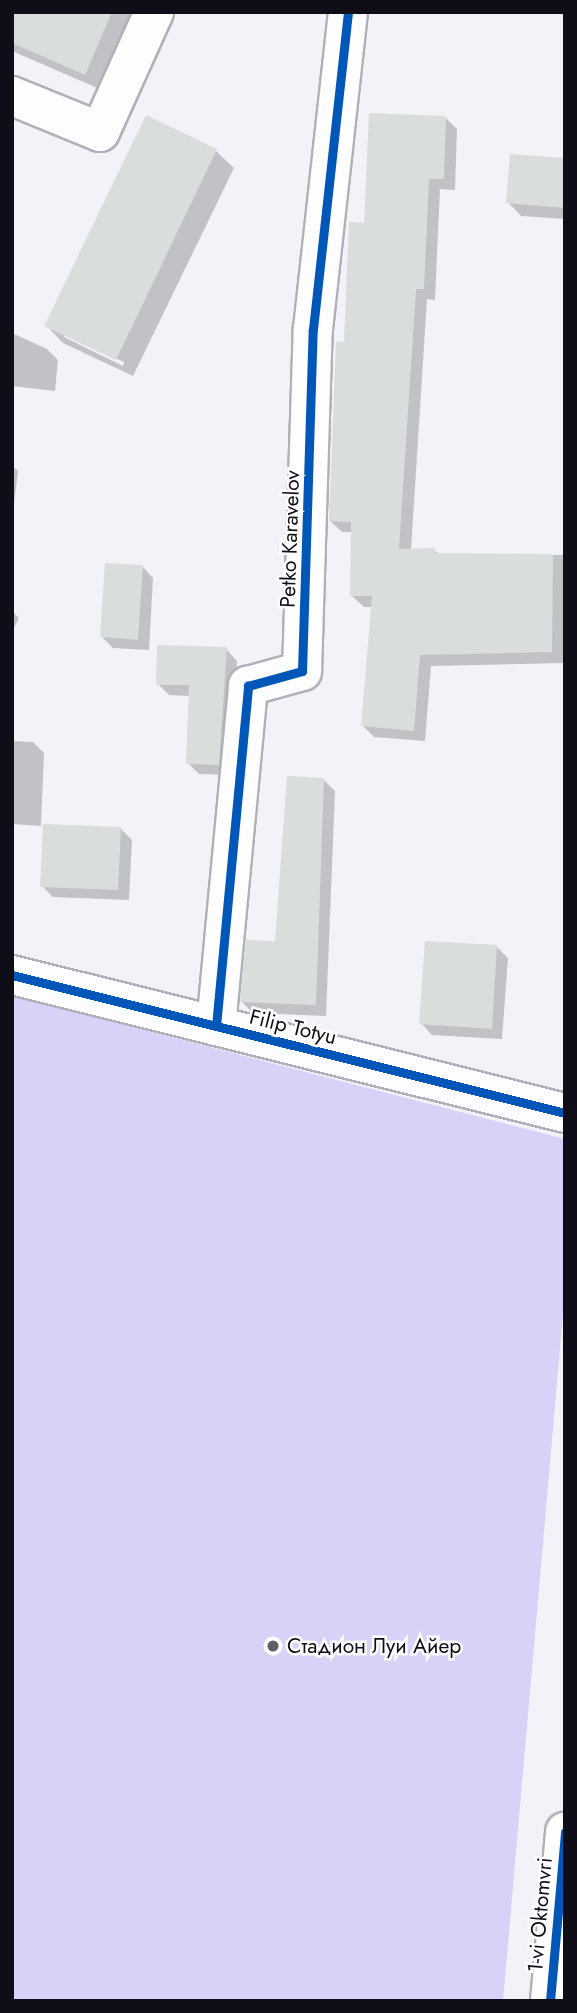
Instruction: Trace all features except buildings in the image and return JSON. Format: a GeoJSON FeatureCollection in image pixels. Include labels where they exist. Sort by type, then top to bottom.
{"type":"FeatureCollection","features":[{"type":"Feature","properties":{"kind":"street"},"geometry":{"type":"LineString","coordinates":[[12,96],[100,132],[154,12]]}},
{"type":"Feature","properties":{"kind":"street","name":"Petko Karavelov"},"geometry":{"type":"LineString","coordinates":[[216,1026],[248,687],[302,671],[313,329],[348,12]]}},
{"type":"Feature","properties":{"kind":"street","name":"Filip Totyu"},"geometry":{"type":"LineString","coordinates":[[12,975],[216,1026],[564,1106]]}},
{"type":"Feature","properties":{"kind":"street","name":"1-vi Oktomvri"},"geometry":{"type":"LineString","coordinates":[[550,2001],[565,1832]]}},
{"type":"Feature","properties":{"kind":"shaded area","name":"Стадион Луи Айер"},"geometry":{"type":"Polygon","coordinates":[[[12,996],[565,1139],[565,1291],[503,2001],[12,2001],[12,996]]]}},
{"type":"Feature","properties":{"kind":"cycle path"},"geometry":{"type":"LineString","coordinates":[[216,1026],[248,686],[302,671],[313,329],[348,12]]}},
{"type":"Feature","properties":{"kind":"cycle path"},"geometry":{"type":"LineString","coordinates":[[12,975],[565,1113]]}},
{"type":"Feature","properties":{"kind":"cycle path"},"geometry":{"type":"LineString","coordinates":[[550,2001],[565,1832]]}},
{"type":"Feature","properties":{"kind":"place","name":"Стадион Луи Айер"},"geometry":{"type":"Point","coordinates":[273,1646]}}]}
